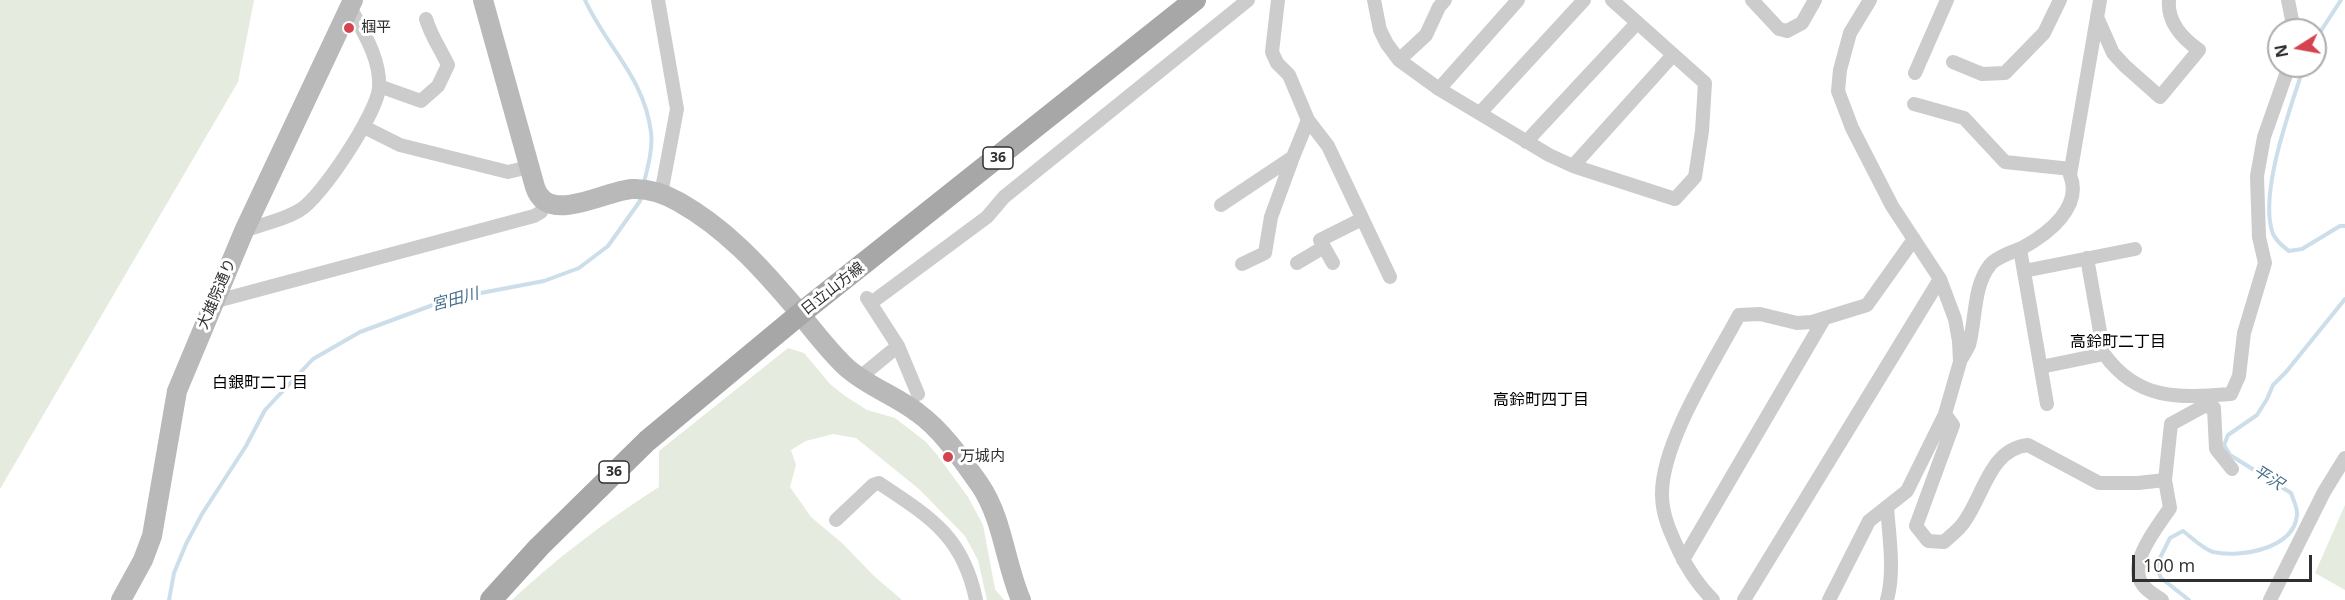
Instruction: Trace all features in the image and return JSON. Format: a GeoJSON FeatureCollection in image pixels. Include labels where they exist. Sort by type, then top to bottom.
{"type":"FeatureCollection","features":[{"type":"Feature","properties":{"kind":"main road","name":"日立山方線"},"geometry":{"type":"LineString","coordinates":[[491,600],[539,547],[616,470],[680,413],[800,314],[1195,0]]}},
{"type":"Feature","properties":{"kind":"street"},"geometry":{"type":"LineString","coordinates":[[483,0],[537,194],[544,203],[559,206],[570,205],[607,194],[650,191],[678,202],[724,233],[747,253],[831,352],[859,378],[907,405],[928,421],[980,486],[995,516],[1013,581],[1021,600]]}},
{"type":"Feature","properties":{"kind":"street"},"geometry":{"type":"LineString","coordinates":[[650,191],[677,109],[658,0]]}},
{"type":"Feature","properties":{"kind":"street"},"geometry":{"type":"LineString","coordinates":[[918,394],[898,346],[868,300],[987,217],[1004,197],[1248,0]]}},
{"type":"Feature","properties":{"kind":"street"},"geometry":{"type":"LineString","coordinates":[[1278,0],[1272,52],[1277,63],[1290,75],[1308,120],[1328,146],[1390,277]]}},
{"type":"Feature","properties":{"kind":"street"},"geometry":{"type":"LineString","coordinates":[[1374,0],[1380,30],[1387,44],[1399,60],[1439,89],[1527,142],[1573,166],[1675,199],[1695,177],[1702,131],[1705,83],[1612,0]]}},
{"type":"Feature","properties":{"kind":"street"},"geometry":{"type":"LineString","coordinates":[[1399,60],[1426,35],[1439,8],[1446,0]]}},
{"type":"Feature","properties":{"kind":"street"},"geometry":{"type":"LineString","coordinates":[[1439,89],[1518,0]]}},
{"type":"Feature","properties":{"kind":"street"},"geometry":{"type":"LineString","coordinates":[[1480,113],[1584,0]]}},
{"type":"Feature","properties":{"kind":"street"},"geometry":{"type":"LineString","coordinates":[[1752,0],[1779,29],[1787,31],[1802,23],[1815,0]]}},
{"type":"Feature","properties":{"kind":"street"},"geometry":{"type":"LineString","coordinates":[[1870,0],[1851,33],[1840,70],[1838,91],[1852,128],[1892,206],[1940,279],[1955,319],[1960,362]]}},
{"type":"Feature","properties":{"kind":"street"},"geometry":{"type":"LineString","coordinates":[[1915,73],[1947,0]]}},
{"type":"Feature","properties":{"kind":"street"},"geometry":{"type":"LineString","coordinates":[[1953,62],[1982,74],[2005,73],[2044,33],[2060,0]]}},
{"type":"Feature","properties":{"kind":"street"},"geometry":{"type":"LineString","coordinates":[[1829,600],[1869,521],[1907,491],[1945,414],[1960,362],[1969,347],[1980,287],[1990,264],[2020,249],[2046,231],[2064,215],[2073,197],[2074,186],[2070,175],[2100,0]]}},
{"type":"Feature","properties":{"kind":"street"},"geometry":{"type":"LineString","coordinates":[[2097,16],[2113,53],[2160,97],[2199,50],[2184,39],[2174,23],[2169,0]]}},
{"type":"Feature","properties":{"kind":"street"},"geometry":{"type":"LineString","coordinates":[[2288,0],[2292,18]]}},
{"type":"Feature","properties":{"kind":"street"},"geometry":{"type":"LineString","coordinates":[[244,231],[300,210],[315,198],[364,127],[377,99],[379,86],[372,49],[352,4]]}},
{"type":"Feature","properties":{"kind":"street","name":"大雄院通り"},"geometry":{"type":"LineString","coordinates":[[122,600],[147,553],[152,537],[177,391],[244,231],[352,4]]}},
{"type":"Feature","properties":{"kind":"street"},"geometry":{"type":"LineString","coordinates":[[379,86],[421,101],[438,86],[448,64],[440,47],[431,37],[426,19]]}},
{"type":"Feature","properties":{"kind":"street"},"geometry":{"type":"LineString","coordinates":[[1527,142],[1637,23]]}},
{"type":"Feature","properties":{"kind":"street"},"geometry":{"type":"LineString","coordinates":[[1573,166],[1673,55]]}},
{"type":"Feature","properties":{"kind":"street"},"geometry":{"type":"LineString","coordinates":[[2087,258],[2104,354],[2115,370],[2144,390],[2188,397],[2231,394],[2239,376],[2244,333],[2265,262],[2259,237],[2257,176],[2264,137],[2285,78]]}},
{"type":"Feature","properties":{"kind":"street"},"geometry":{"type":"LineString","coordinates":[[1914,104],[1964,118],[2005,162],[2071,169]]}},
{"type":"Feature","properties":{"kind":"street"},"geometry":{"type":"LineString","coordinates":[[1242,264],[1265,253],[1271,216],[1308,120]]}},
{"type":"Feature","properties":{"kind":"street"},"geometry":{"type":"LineString","coordinates":[[364,127],[400,145],[508,172],[529,167]]}},
{"type":"Feature","properties":{"kind":"street"},"geometry":{"type":"LineString","coordinates":[[1221,205],[1293,157]]}},
{"type":"Feature","properties":{"kind":"street"},"geometry":{"type":"LineString","coordinates":[[213,302],[534,216],[541,212],[544,203]]}},
{"type":"Feature","properties":{"kind":"street"},"geometry":{"type":"LineString","coordinates":[[1333,263],[1320,240],[1362,219]]}},
{"type":"Feature","properties":{"kind":"street"},"geometry":{"type":"LineString","coordinates":[[1713,600],[1700,587],[1683,560],[1664,515],[1662,496],[1668,455],[1683,421],[1739,315],[1760,314],[1797,323],[1812,322],[1867,306],[1914,239]]}},
{"type":"Feature","properties":{"kind":"street"},"geometry":{"type":"LineString","coordinates":[[1297,263],[1324,247]]}},
{"type":"Feature","properties":{"kind":"street"},"geometry":{"type":"LineString","coordinates":[[2020,249],[2047,404]]}},
{"type":"Feature","properties":{"kind":"street"},"geometry":{"type":"LineString","coordinates":[[2024,271],[2135,249]]}},
{"type":"Feature","properties":{"kind":"street"},"geometry":{"type":"LineString","coordinates":[[1744,600],[1940,279]]}},
{"type":"Feature","properties":{"kind":"street"},"geometry":{"type":"LineString","coordinates":[[1683,560],[1824,319]]}},
{"type":"Feature","properties":{"kind":"street"},"geometry":{"type":"LineString","coordinates":[[859,378],[898,346]]}},
{"type":"Feature","properties":{"kind":"street"},"geometry":{"type":"LineString","coordinates":[[2041,368],[2104,354]]}},
{"type":"Feature","properties":{"kind":"street"},"geometry":{"type":"LineString","coordinates":[[2162,600],[2143,585],[2137,572],[2140,558],[2170,508],[2164,480],[2172,424],[2204,406],[2214,408],[2216,449],[2232,469]]}},
{"type":"Feature","properties":{"kind":"street"},"geometry":{"type":"LineString","coordinates":[[1945,414],[1953,425],[1916,526],[1928,541],[1944,542],[1962,525],[1996,464],[2015,446],[2028,445],[2099,483],[2164,480]]}},
{"type":"Feature","properties":{"kind":"street"},"geometry":{"type":"LineString","coordinates":[[2270,600],[2324,492],[2345,458]]}},
{"type":"Feature","properties":{"kind":"street"},"geometry":{"type":"LineString","coordinates":[[836,520],[879,483],[921,511],[940,527],[955,545],[966,565],[976,600]]}},
{"type":"Feature","properties":{"kind":"street"},"geometry":{"type":"LineString","coordinates":[[1887,507],[1890,557],[1887,600]]}},
{"type":"Feature","properties":{"kind":"shaded area"},"geometry":{"type":"Polygon","coordinates":[[[0,0],[254,0],[238,82],[0,489],[0,0]]]}},
{"type":"Feature","properties":{"kind":"shaded area"},"geometry":{"type":"Polygon","coordinates":[[[788,348],[804,353],[830,384],[845,396],[867,410],[895,418],[926,442],[938,456],[968,497],[983,525],[995,589],[1004,600],[987,600],[978,560],[965,536],[919,489],[856,438],[833,434],[806,441],[791,450],[796,465],[790,487],[811,517],[902,600],[512,600],[583,540],[659,487],[659,451],[788,348]]]}},
{"type":"Feature","properties":{"kind":"shaded area"},"geometry":{"type":"Polygon","coordinates":[[[2345,505],[2345,590],[2315,573],[2345,505]]]}},
{"type":"Feature","properties":{"kind":"waterway","name":"宮田川"},"geometry":{"type":"LineString","coordinates":[[585,0],[633,79],[647,113],[651,144],[644,182]]}},
{"type":"Feature","properties":{"kind":"waterway","name":"平沢"},"geometry":{"type":"LineString","coordinates":[[2327,22],[2341,0]]}},
{"type":"Feature","properties":{"kind":"waterway","name":"平沢"},"geometry":{"type":"LineString","coordinates":[[2300,78],[2273,174],[2269,217],[2273,234],[2289,251],[2302,249],[2340,226],[2345,226]]}},
{"type":"Feature","properties":{"kind":"waterway","name":"宮田川"},"geometry":{"type":"LineString","coordinates":[[169,600],[174,573],[202,514],[246,446],[265,410],[313,359],[360,332],[449,299],[544,281],[579,268],[608,246],[642,196]]}},
{"type":"Feature","properties":{"kind":"waterway","name":"平沢"},"geometry":{"type":"LineString","coordinates":[[2189,600],[2161,578],[2156,566],[2170,538],[2183,531],[2201,546],[2213,552],[2237,554],[2251,552],[2276,543],[2294,527],[2297,513],[2291,493],[2230,455],[2224,445],[2228,435],[2257,415],[2273,385],[2345,299]]}},
{"type":"Feature","properties":{"kind":"place","name":"椢平"},"geometry":{"type":"Point","coordinates":[349,28]}},
{"type":"Feature","properties":{"kind":"place","name":"万城内"},"geometry":{"type":"Point","coordinates":[948,457]}},
{"type":"Feature","properties":{"kind":"district","name":"高鈴町二丁目"},"geometry":{"type":"Point","coordinates":[2118,342]}},
{"type":"Feature","properties":{"kind":"district","name":"白銀町二丁目"},"geometry":{"type":"Point","coordinates":[260,383]}},
{"type":"Feature","properties":{"kind":"district","name":"高鈴町四丁目"},"geometry":{"type":"Point","coordinates":[1541,400]}}]}
